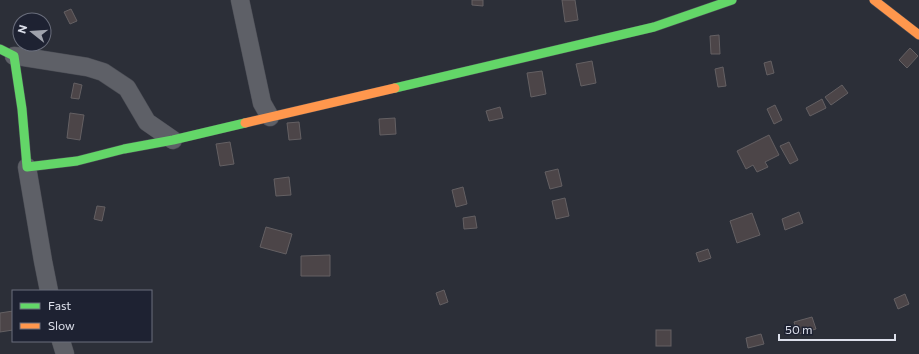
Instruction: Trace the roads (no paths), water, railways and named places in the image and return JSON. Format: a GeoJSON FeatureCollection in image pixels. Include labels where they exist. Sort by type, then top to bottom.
{"type":"FeatureCollection","features":[{"type":"Feature","properties":{"kind":"street"},"geometry":{"type":"LineString","coordinates":[[240,0],[262,103],[270,117]]}},
{"type":"Feature","properties":{"kind":"street"},"geometry":{"type":"LineString","coordinates":[[27,167],[77,161],[124,149],[173,140],[654,27],[732,0]]}},
{"type":"Feature","properties":{"kind":"street"},"geometry":{"type":"LineString","coordinates":[[874,0],[919,35]]}},
{"type":"Feature","properties":{"kind":"street"},"geometry":{"type":"LineString","coordinates":[[49,290],[42,261],[27,167],[22,109],[7,53],[24,57],[87,66],[103,72],[127,88],[147,122],[173,140]]}},
{"type":"Feature","properties":{"kind":"street"},"geometry":{"type":"LineString","coordinates":[[61,342],[65,354]]}}]}
